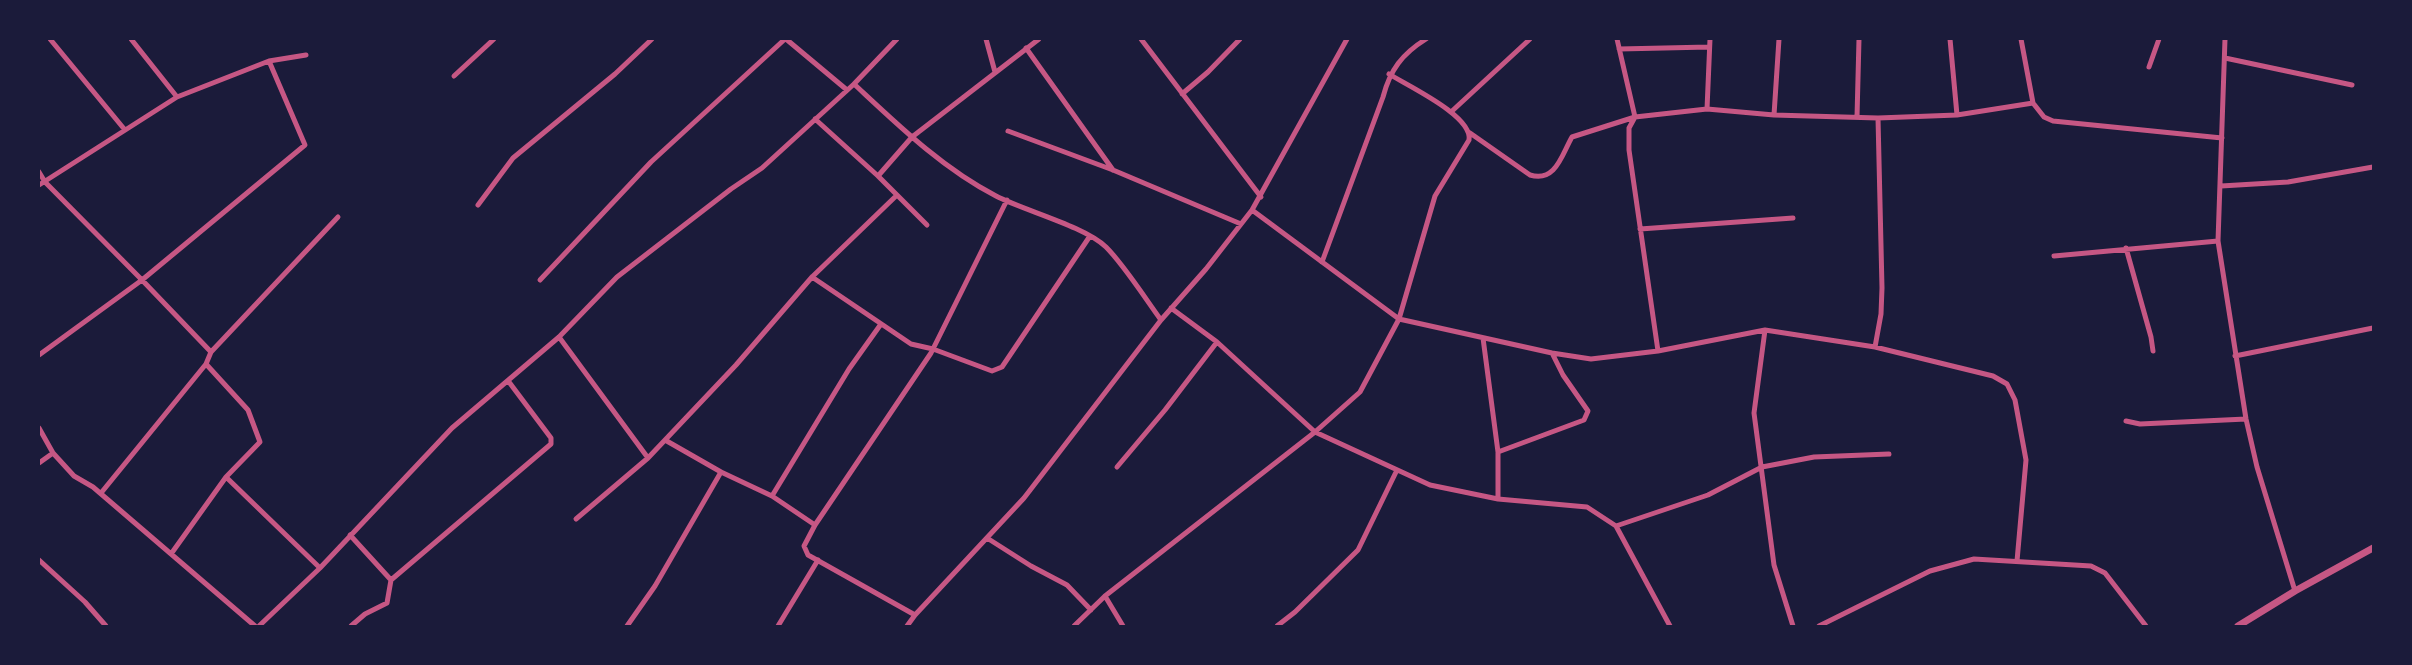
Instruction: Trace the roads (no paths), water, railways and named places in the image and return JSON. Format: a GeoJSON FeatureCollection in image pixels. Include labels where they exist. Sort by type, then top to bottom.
{"type":"FeatureCollection","features":[{"type":"Feature","properties":{"kind":"street"},"geometry":{"type":"LineString","coordinates":[[50,39],[125,130]]}},
{"type":"Feature","properties":{"kind":"street"},"geometry":{"type":"LineString","coordinates":[[131,39],[178,97]]}},
{"type":"Feature","properties":{"kind":"street"},"geometry":{"type":"LineString","coordinates":[[454,76],[494,39]]}},
{"type":"Feature","properties":{"kind":"street"},"geometry":{"type":"LineString","coordinates":[[478,205],[513,158],[615,74],[652,39]]}},
{"type":"Feature","properties":{"kind":"street"},"geometry":{"type":"LineString","coordinates":[[540,280],[651,162],[786,39],[847,90]]}},
{"type":"Feature","properties":{"kind":"street"},"geometry":{"type":"LineString","coordinates":[[259,626],[320,568],[452,428],[559,338],[617,277],[731,189],[762,168],[854,84],[897,39]]}},
{"type":"Feature","properties":{"kind":"street"},"geometry":{"type":"LineString","coordinates":[[986,39],[994,72]]}},
{"type":"Feature","properties":{"kind":"street"},"geometry":{"type":"LineString","coordinates":[[878,176],[912,137],[1039,39]]}},
{"type":"Feature","properties":{"kind":"street"},"geometry":{"type":"LineString","coordinates":[[1141,39],[1261,197]]}},
{"type":"Feature","properties":{"kind":"street"},"geometry":{"type":"LineString","coordinates":[[1182,94],[1208,72],[1240,39]]}},
{"type":"Feature","properties":{"kind":"street"},"geometry":{"type":"LineString","coordinates":[[907,626],[915,615],[1024,498],[1161,320],[1252,210],[1261,197],[1347,39]]}},
{"type":"Feature","properties":{"kind":"street"},"geometry":{"type":"LineString","coordinates":[[1322,262],[1384,97],[1389,74],[1414,46],[1426,39]]}},
{"type":"Feature","properties":{"kind":"street"},"geometry":{"type":"LineString","coordinates":[[1451,112],[1530,39]]}},
{"type":"Feature","properties":{"kind":"street"},"geometry":{"type":"LineString","coordinates":[[1617,39],[1635,117],[1628,128],[1628,150],[1658,351]]}},
{"type":"Feature","properties":{"kind":"street"},"geometry":{"type":"LineString","coordinates":[[1707,110],[1710,39]]}},
{"type":"Feature","properties":{"kind":"street"},"geometry":{"type":"LineString","coordinates":[[1774,115],[1779,39]]}},
{"type":"Feature","properties":{"kind":"street"},"geometry":{"type":"LineString","coordinates":[[1857,117],[1859,39]]}},
{"type":"Feature","properties":{"kind":"street"},"geometry":{"type":"LineString","coordinates":[[1950,39],[1957,115]]}},
{"type":"Feature","properties":{"kind":"street"},"geometry":{"type":"LineString","coordinates":[[2021,39],[2033,103],[2044,117],[2053,121],[2222,138]]}},
{"type":"Feature","properties":{"kind":"street"},"geometry":{"type":"LineString","coordinates":[[2149,67],[2159,39]]}},
{"type":"Feature","properties":{"kind":"street"},"geometry":{"type":"LineString","coordinates":[[2225,39],[2218,241],[2246,419],[2258,467],[2295,590]]}},
{"type":"Feature","properties":{"kind":"street"},"geometry":{"type":"LineString","coordinates":[[1619,49],[1709,47]]}},
{"type":"Feature","properties":{"kind":"street"},"geometry":{"type":"LineString","coordinates":[[1026,48],[1113,170]]}},
{"type":"Feature","properties":{"kind":"street"},"geometry":{"type":"LineString","coordinates":[[39,185],[178,97],[269,61],[306,55]]}},
{"type":"Feature","properties":{"kind":"street"},"geometry":{"type":"LineString","coordinates":[[2224,58],[2352,85]]}},
{"type":"Feature","properties":{"kind":"street"},"geometry":{"type":"LineString","coordinates":[[39,355],[142,280],[305,145],[269,61]]}},
{"type":"Feature","properties":{"kind":"street"},"geometry":{"type":"LineString","coordinates":[[1074,626],[1105,596],[1315,432],[1360,392],[1399,319],[1435,196],[1469,140],[1470,133],[1467,126],[1451,112],[1389,74]]}},
{"type":"Feature","properties":{"kind":"street"},"geometry":{"type":"LineString","coordinates":[[854,84],[912,137],[956,171],[1007,200],[1090,236],[1106,247],[1161,320]]}},
{"type":"Feature","properties":{"kind":"street"},"geometry":{"type":"LineString","coordinates":[[1470,133],[1537,177],[1547,175],[1558,166],[1572,137],[1635,117],[1707,110],[1774,115],[1878,118],[1957,115],[2033,103]]}},
{"type":"Feature","properties":{"kind":"street"},"geometry":{"type":"LineString","coordinates":[[1875,347],[1881,314],[1882,288],[1878,118]]}},
{"type":"Feature","properties":{"kind":"street"},"geometry":{"type":"LineString","coordinates":[[815,119],[878,176],[927,225]]}},
{"type":"Feature","properties":{"kind":"street"},"geometry":{"type":"LineString","coordinates":[[1008,131],[1113,170],[1241,224]]}},
{"type":"Feature","properties":{"kind":"street"},"geometry":{"type":"LineString","coordinates":[[2221,186],[2288,182],[2373,168]]}},
{"type":"Feature","properties":{"kind":"street"},"geometry":{"type":"LineString","coordinates":[[39,172],[45,182],[211,352]]}},
{"type":"Feature","properties":{"kind":"street"},"geometry":{"type":"LineString","coordinates":[[576,519],[648,458],[736,364],[812,277],[896,196]]}},
{"type":"Feature","properties":{"kind":"street"},"geometry":{"type":"LineString","coordinates":[[915,615],[808,555],[804,546],[815,525],[933,349],[1007,200]]}},
{"type":"Feature","properties":{"kind":"street"},"geometry":{"type":"LineString","coordinates":[[1252,210],[1399,319],[1483,338],[1552,353],[1591,359],[1658,351],[1765,330],[1875,347],[1993,376],[2007,384],[2015,400],[2026,460],[2017,561]]}},
{"type":"Feature","properties":{"kind":"street"},"geometry":{"type":"LineString","coordinates":[[101,493],[206,364],[211,352],[338,217]]}},
{"type":"Feature","properties":{"kind":"street"},"geometry":{"type":"LineString","coordinates":[[1640,229],[1793,218]]}},
{"type":"Feature","properties":{"kind":"street"},"geometry":{"type":"LineString","coordinates":[[812,277],[911,344],[933,349],[992,371],[1002,367],[1090,236]]}},
{"type":"Feature","properties":{"kind":"street"},"geometry":{"type":"LineString","coordinates":[[2054,256],[2218,241]]}},
{"type":"Feature","properties":{"kind":"street"},"geometry":{"type":"LineString","coordinates":[[2126,248],[2151,337],[2153,351]]}},
{"type":"Feature","properties":{"kind":"street"},"geometry":{"type":"LineString","coordinates":[[1171,308],[1217,342],[1315,432],[1430,485],[1498,499],[1587,507],[1616,526],[1670,626]]}},
{"type":"Feature","properties":{"kind":"street"},"geometry":{"type":"LineString","coordinates":[[772,496],[849,369],[881,324]]}},
{"type":"Feature","properties":{"kind":"street"},"geometry":{"type":"LineString","coordinates":[[2235,356],[2373,328]]}},
{"type":"Feature","properties":{"kind":"street"},"geometry":{"type":"LineString","coordinates":[[1765,330],[1754,413],[1774,565],[1793,626]]}},
{"type":"Feature","properties":{"kind":"street"},"geometry":{"type":"LineString","coordinates":[[559,338],[648,458]]}},
{"type":"Feature","properties":{"kind":"street"},"geometry":{"type":"LineString","coordinates":[[1483,338],[1498,452],[1498,499]]}},
{"type":"Feature","properties":{"kind":"street"},"geometry":{"type":"LineString","coordinates":[[1117,467],[1165,410],[1217,342]]}},
{"type":"Feature","properties":{"kind":"street"},"geometry":{"type":"LineString","coordinates":[[1498,452],[1584,420],[1587,416],[1588,411],[1563,375],[1552,353]]}},
{"type":"Feature","properties":{"kind":"street"},"geometry":{"type":"LineString","coordinates":[[171,554],[226,477],[260,442],[248,410],[206,364]]}},
{"type":"Feature","properties":{"kind":"street"},"geometry":{"type":"LineString","coordinates":[[351,626],[365,614],[388,604],[391,580],[551,444],[551,438],[509,382]]}},
{"type":"Feature","properties":{"kind":"street"},"geometry":{"type":"LineString","coordinates":[[2126,421],[2140,424],[2246,419]]}},
{"type":"Feature","properties":{"kind":"street"},"geometry":{"type":"LineString","coordinates":[[39,428],[54,453],[74,476],[101,493],[255,626]]}},
{"type":"Feature","properties":{"kind":"street"},"geometry":{"type":"LineString","coordinates":[[665,440],[721,472],[772,496],[815,525]]}},
{"type":"Feature","properties":{"kind":"street"},"geometry":{"type":"LineString","coordinates":[[39,463],[54,453]]}},
{"type":"Feature","properties":{"kind":"street"},"geometry":{"type":"LineString","coordinates":[[1616,526],[1708,495],[1762,467],[1814,457],[1889,454]]}},
{"type":"Feature","properties":{"kind":"street"},"geometry":{"type":"LineString","coordinates":[[1277,626],[1295,612],[1358,550],[1397,470]]}},
{"type":"Feature","properties":{"kind":"street"},"geometry":{"type":"LineString","coordinates":[[627,626],[655,586],[721,472]]}},
{"type":"Feature","properties":{"kind":"street"},"geometry":{"type":"LineString","coordinates":[[226,477],[320,568]]}},
{"type":"Feature","properties":{"kind":"street"},"geometry":{"type":"LineString","coordinates":[[350,535],[391,580]]}},
{"type":"Feature","properties":{"kind":"street"},"geometry":{"type":"LineString","coordinates":[[987,538],[1030,566],[1067,585],[1091,610]]}},
{"type":"Feature","properties":{"kind":"street"},"geometry":{"type":"LineString","coordinates":[[2238,626],[2295,590],[2373,548]]}},
{"type":"Feature","properties":{"kind":"street"},"geometry":{"type":"LineString","coordinates":[[1819,626],[1930,571],[1974,559],[2091,566],[2105,573],[2146,626]]}},
{"type":"Feature","properties":{"kind":"street"},"geometry":{"type":"LineString","coordinates":[[39,560],[85,602],[106,626]]}},
{"type":"Feature","properties":{"kind":"street"},"geometry":{"type":"LineString","coordinates":[[778,626],[818,560]]}},
{"type":"Feature","properties":{"kind":"street"},"geometry":{"type":"LineString","coordinates":[[1105,596],[1123,626]]}}]}
